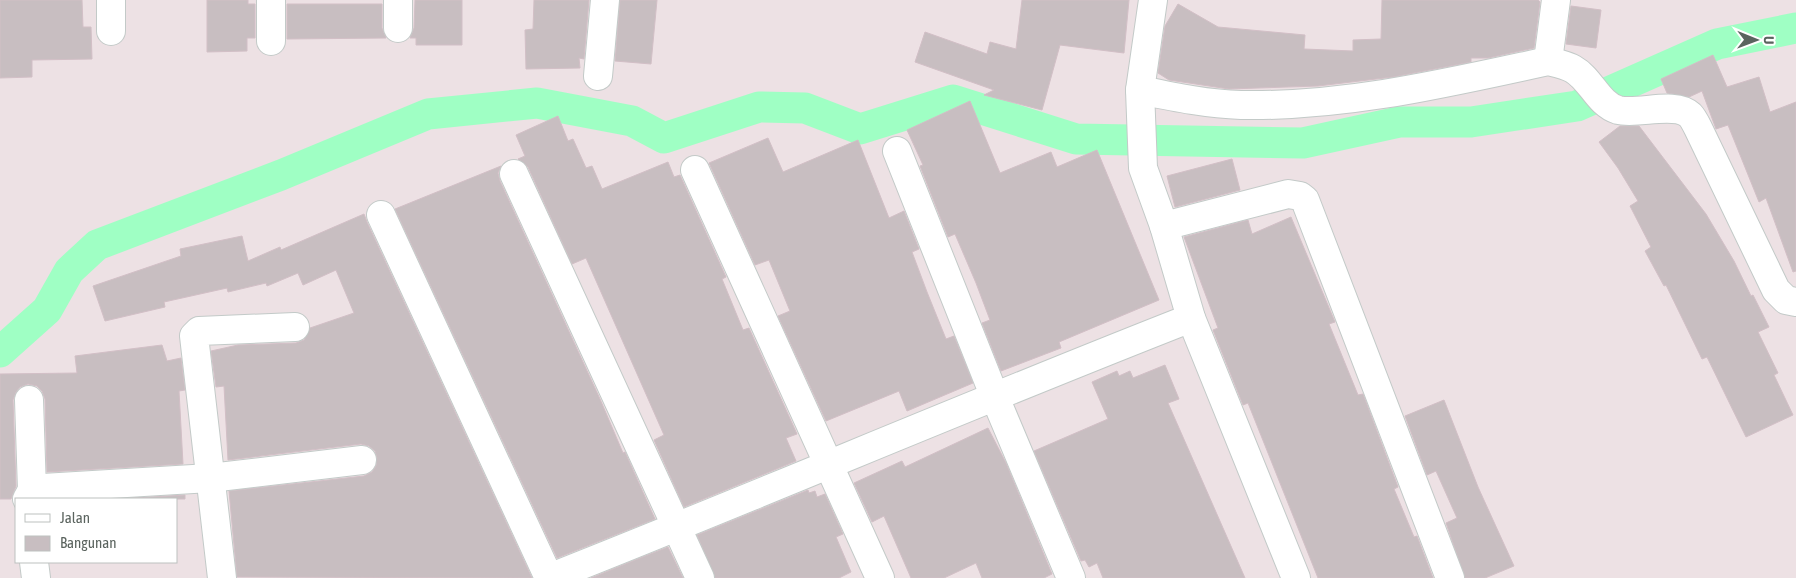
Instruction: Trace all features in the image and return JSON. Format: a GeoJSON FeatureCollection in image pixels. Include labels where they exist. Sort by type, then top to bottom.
{"type":"FeatureCollection","features":[{"type":"Feature","properties":{"kind":"street"},"geometry":{"type":"LineString","coordinates":[[111,0],[112,31]]}},
{"type":"Feature","properties":{"kind":"street"},"geometry":{"type":"LineString","coordinates":[[271,0],[271,41]]}},
{"type":"Feature","properties":{"kind":"street"},"geometry":{"type":"LineString","coordinates":[[398,0],[398,28]]}},
{"type":"Feature","properties":{"kind":"street"},"geometry":{"type":"LineString","coordinates":[[598,76],[605,0]]}},
{"type":"Feature","properties":{"kind":"street"},"geometry":{"type":"LineString","coordinates":[[1153,0],[1141,101],[1143,168],[1164,226],[1191,318],[1296,578]]}},
{"type":"Feature","properties":{"kind":"street"},"geometry":{"type":"LineString","coordinates":[[1548,61],[1556,0]]}},
{"type":"Feature","properties":{"kind":"street"},"geometry":{"type":"LineString","coordinates":[[1141,101],[1241,105],[1325,103],[1404,93],[1548,61],[1574,69],[1606,103],[1616,109],[1625,111],[1679,109],[1690,115],[1776,290],[1793,308]]}},
{"type":"Feature","properties":{"kind":"street"},"geometry":{"type":"LineString","coordinates":[[896,152],[994,395],[1071,578]]}},
{"type":"Feature","properties":{"kind":"street"},"geometry":{"type":"LineString","coordinates":[[695,170],[880,578]]}},
{"type":"Feature","properties":{"kind":"street"},"geometry":{"type":"LineString","coordinates":[[514,174],[700,578]]}},
{"type":"Feature","properties":{"kind":"street"},"geometry":{"type":"LineString","coordinates":[[1164,226],[1288,194],[1300,196],[1305,200],[1450,578]]}},
{"type":"Feature","properties":{"kind":"street"},"geometry":{"type":"LineString","coordinates":[[381,215],[549,578],[677,528],[994,395],[1191,318]]}},
{"type":"Feature","properties":{"kind":"street"},"geometry":{"type":"LineString","coordinates":[[222,578],[194,336],[199,331],[295,327]]}},
{"type":"Feature","properties":{"kind":"street"},"geometry":{"type":"LineString","coordinates":[[29,400],[29,495],[210,478],[362,460]]}},
{"type":"Feature","properties":{"kind":"street"},"geometry":{"type":"LineString","coordinates":[[34,563],[36,578]]}},
{"type":"Feature","properties":{"kind":"building"},"geometry":{"type":"Polygon","coordinates":[[[0,0],[82,0],[83,27],[91,27],[92,59],[32,60],[32,77],[0,78],[0,0]]]}},
{"type":"Feature","properties":{"kind":"building"},"geometry":{"type":"Polygon","coordinates":[[[207,0],[248,0],[248,4],[255,4],[255,38],[247,38],[247,51],[207,52],[207,0]]]}},
{"type":"Feature","properties":{"kind":"building"},"geometry":{"type":"Polygon","coordinates":[[[415,0],[462,0],[462,45],[416,45],[416,38],[410,38],[414,28],[415,0]]]}},
{"type":"Feature","properties":{"kind":"building"},"geometry":{"type":"Polygon","coordinates":[[[534,0],[589,0],[584,59],[579,58],[580,68],[526,69],[525,30],[533,29],[534,0]]]}},
{"type":"Feature","properties":{"kind":"building"},"geometry":{"type":"Polygon","coordinates":[[[620,0],[657,0],[651,64],[615,61],[620,0]]]}},
{"type":"Feature","properties":{"kind":"building"},"geometry":{"type":"Polygon","coordinates":[[[1022,0],[1129,0],[1124,53],[1060,45],[1042,110],[984,95],[994,90],[915,62],[925,32],[987,54],[990,42],[1016,49],[1022,0]]]}},
{"type":"Feature","properties":{"kind":"building"},"geometry":{"type":"Polygon","coordinates":[[[1382,0],[1538,0],[1540,2],[1534,48],[1488,58],[1471,58],[1471,62],[1393,77],[1318,86],[1229,89],[1169,80],[1158,73],[1165,26],[1178,4],[1218,27],[1305,35],[1304,49],[1353,51],[1353,40],[1381,39],[1382,0]]]}},
{"type":"Feature","properties":{"kind":"building"},"geometry":{"type":"Polygon","coordinates":[[[287,4],[382,4],[382,28],[386,38],[287,39],[287,4]]]}},
{"type":"Feature","properties":{"kind":"building"},"geometry":{"type":"Polygon","coordinates":[[[1571,6],[1601,10],[1596,48],[1566,44],[1571,6]]]}},
{"type":"Feature","properties":{"kind":"building"},"geometry":{"type":"Polygon","coordinates":[[[1713,55],[1727,87],[1759,77],[1770,112],[1796,102],[1796,271],[1793,272],[1766,198],[1759,202],[1728,125],[1716,129],[1702,91],[1689,97],[1667,93],[1661,79],[1713,55]]]}},
{"type":"Feature","properties":{"kind":"building"},"geometry":{"type":"Polygon","coordinates":[[[970,101],[1000,173],[1051,152],[1057,167],[1097,150],[1159,300],[1059,342],[1061,348],[1001,371],[982,323],[990,320],[976,283],[955,234],[948,237],[920,166],[923,165],[907,130],[970,101]]]}},
{"type":"Feature","properties":{"kind":"building"},"geometry":{"type":"Polygon","coordinates":[[[558,116],[568,141],[573,139],[586,168],[592,166],[602,189],[668,162],[674,177],[680,175],[726,277],[722,279],[743,330],[749,328],[797,434],[786,438],[796,461],[684,507],[654,440],[664,435],[586,258],[572,264],[528,167],[518,159],[525,156],[516,135],[558,116]]]}},
{"type":"Feature","properties":{"kind":"building"},"geometry":{"type":"Polygon","coordinates":[[[1620,126],[1639,126],[1706,214],[1734,261],[1751,296],[1753,295],[1769,327],[1758,332],[1778,373],[1774,375],[1793,415],[1746,437],[1707,357],[1702,359],[1666,285],[1664,286],[1645,251],[1651,247],[1630,206],[1638,201],[1618,168],[1599,142],[1620,126]]]}},
{"type":"Feature","properties":{"kind":"building"},"geometry":{"type":"Polygon","coordinates":[[[768,138],[783,172],[858,140],[889,218],[904,211],[919,249],[912,252],[927,292],[946,339],[954,336],[973,383],[907,411],[899,391],[826,421],[778,316],[790,311],[769,260],[755,265],[709,163],[768,138]]]}},
{"type":"Feature","properties":{"kind":"building"},"geometry":{"type":"Polygon","coordinates":[[[1232,159],[1240,190],[1175,207],[1167,176],[1232,159]]]}},
{"type":"Feature","properties":{"kind":"building"},"geometry":{"type":"Polygon","coordinates":[[[501,166],[498,173],[500,181],[623,453],[625,452],[655,519],[557,558],[395,209],[501,166]]]}},
{"type":"Feature","properties":{"kind":"building"},"geometry":{"type":"Polygon","coordinates":[[[364,214],[532,578],[237,577],[229,491],[364,476],[372,472],[376,466],[377,458],[375,451],[369,446],[361,444],[228,460],[224,386],[216,387],[211,351],[238,345],[296,343],[304,340],[310,328],[354,313],[336,270],[303,285],[298,273],[267,286],[266,283],[228,292],[227,288],[164,302],[165,307],[105,321],[93,286],[181,256],[180,249],[242,236],[248,261],[280,247],[281,250],[364,214]]]}},
{"type":"Feature","properties":{"kind":"building"},"geometry":{"type":"Polygon","coordinates":[[[1291,217],[1335,322],[1329,324],[1358,395],[1363,394],[1398,487],[1394,489],[1414,537],[1417,536],[1433,578],[1318,578],[1248,403],[1243,405],[1213,330],[1218,328],[1184,237],[1248,220],[1252,234],[1291,217]]]}},
{"type":"Feature","properties":{"kind":"building"},"geometry":{"type":"Polygon","coordinates":[[[162,345],[167,361],[181,358],[185,390],[179,391],[183,464],[47,472],[45,399],[42,391],[37,386],[28,384],[20,387],[13,400],[16,486],[11,499],[0,499],[0,374],[77,373],[75,356],[162,345]]]}},
{"type":"Feature","properties":{"kind":"building"},"geometry":{"type":"Polygon","coordinates":[[[1165,365],[1179,399],[1168,403],[1245,578],[1103,578],[1097,563],[1089,567],[1085,560],[1081,561],[1034,451],[1108,419],[1092,382],[1117,371],[1119,376],[1130,371],[1133,378],[1165,365]]]}},
{"type":"Feature","properties":{"kind":"building"},"geometry":{"type":"Polygon","coordinates":[[[1444,400],[1478,487],[1514,566],[1485,578],[1465,578],[1446,523],[1457,518],[1436,471],[1427,475],[1405,416],[1444,400]]]}},
{"type":"Feature","properties":{"kind":"building"},"geometry":{"type":"Polygon","coordinates":[[[988,428],[1006,463],[1052,574],[1044,578],[982,578],[976,563],[944,578],[911,578],[884,516],[872,522],[854,483],[902,461],[905,467],[988,428]]]}},
{"type":"Feature","properties":{"kind":"building"},"geometry":{"type":"Polygon","coordinates":[[[808,490],[809,493],[815,491],[817,497],[825,494],[843,534],[836,537],[851,572],[839,578],[715,578],[697,535],[808,490]]]}},
{"type":"Feature","properties":{"kind":"building"},"geometry":{"type":"Polygon","coordinates":[[[185,495],[185,499],[134,498],[185,495]]]}},
{"type":"Feature","properties":{"kind":"building"},"geometry":{"type":"Polygon","coordinates":[[[668,547],[683,578],[591,578],[635,560],[668,547]]]}},
{"type":"Feature","properties":{"kind":"waterway"},"geometry":{"type":"LineString","coordinates":[[0,352],[47,310],[69,271],[97,245],[281,175],[428,114],[537,103],[632,121],[664,138],[759,107],[805,108],[860,129],[953,100],[1076,139],[1303,143],[1399,122],[1471,122],[1577,106],[1717,44],[1796,28]]}}]}
